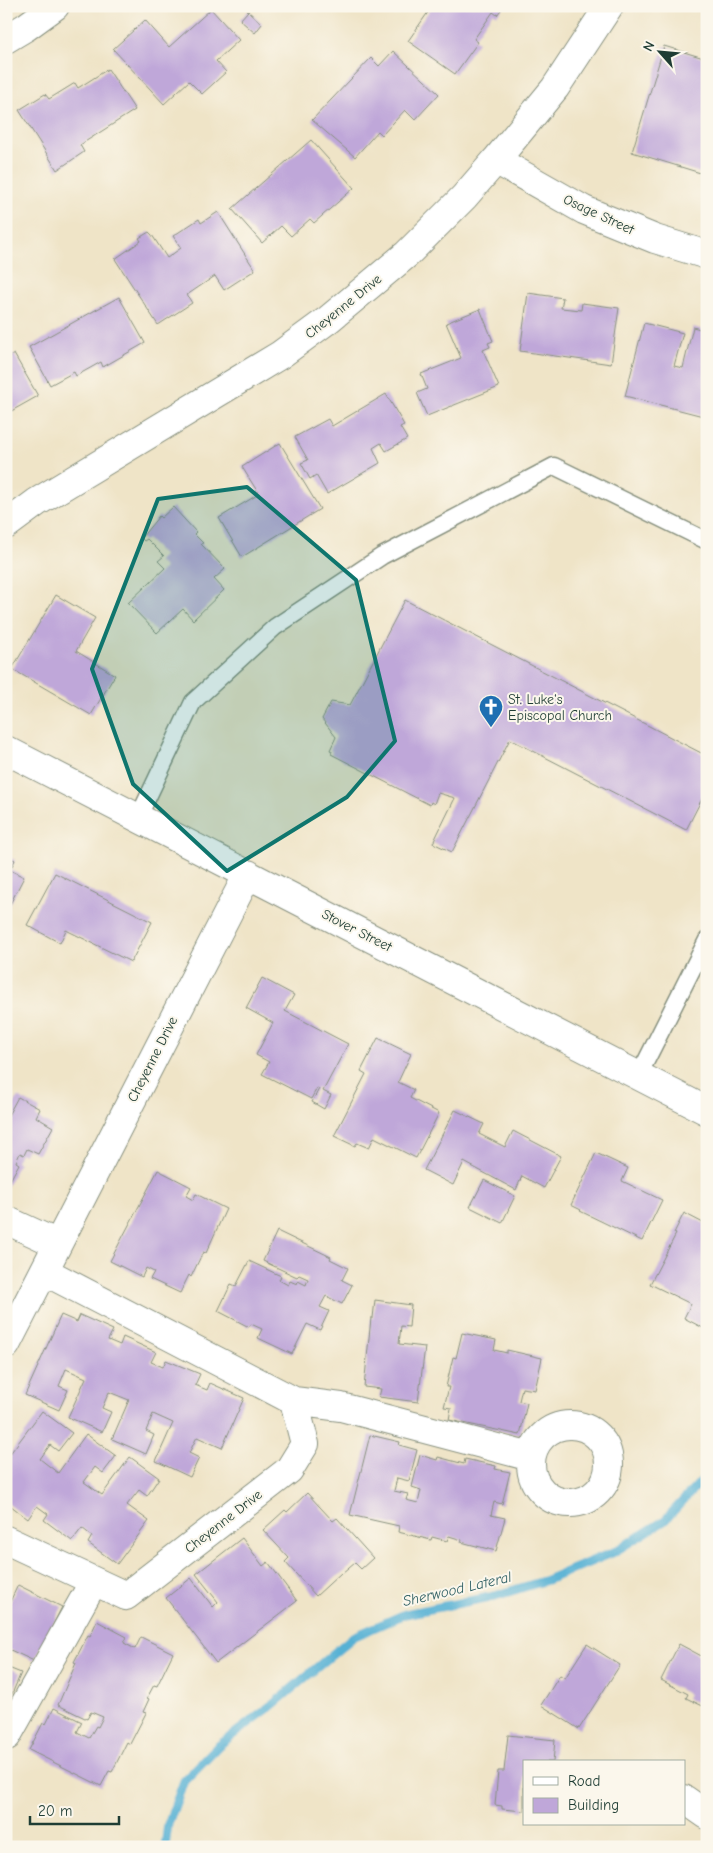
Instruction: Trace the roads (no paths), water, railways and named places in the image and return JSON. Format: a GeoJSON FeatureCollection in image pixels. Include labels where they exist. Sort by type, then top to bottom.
{"type":"FeatureCollection","features":[{"type":"Feature","properties":{"kind":"street"},"geometry":{"type":"LineString","coordinates":[[6,39],[55,6]]}},
{"type":"Feature","properties":{"kind":"street","name":"Cheyenne Drive"},"geometry":{"type":"LineString","coordinates":[[6,525],[37,502],[280,355],[329,319],[407,254],[464,197],[555,88],[609,6]]}},
{"type":"Feature","properties":{"kind":"street","name":"Osage Street"},"geometry":{"type":"LineString","coordinates":[[496,160],[584,210],[654,239],[707,255]]}},
{"type":"Feature","properties":{"kind":"street","name":"Stover Street"},"geometry":{"type":"LineString","coordinates":[[6,750],[707,1111]]}},
{"type":"Feature","properties":{"kind":"street","name":"Cheyenne Drive"},"geometry":{"type":"LineString","coordinates":[[6,1345],[248,874]]}},
{"type":"Feature","properties":{"kind":"street"},"geometry":{"type":"LineString","coordinates":[[6,1220],[58,1244]]}},
{"type":"Feature","properties":{"kind":"street"},"geometry":{"type":"LineString","coordinates":[[44,1270],[294,1401],[341,1406],[531,1457]]}},
{"type":"Feature","properties":{"kind":"street","name":"Cheyenne Drive"},"geometry":{"type":"LineString","coordinates":[[6,1540],[126,1596],[290,1470],[305,1444],[294,1401]]}},
{"type":"Feature","properties":{"kind":"street"},"geometry":{"type":"LineString","coordinates":[[8,1736],[94,1581]]}},
{"type":"Feature","properties":{"kind":"street"},"geometry":{"type":"LineString","coordinates":[[686,1800],[707,1815]]}},
{"type":"Feature","properties":{"kind":"lane"},"geometry":{"type":"LineString","coordinates":[[138,818],[193,702],[275,627],[382,556],[554,466],[707,541]]}},
{"type":"Feature","properties":{"kind":"lane"},"geometry":{"type":"LineString","coordinates":[[639,1075],[707,940]]}},
{"type":"Feature","properties":{"kind":"waterway","name":"Sherwood Lateral"},"geometry":{"type":"LineString","coordinates":[[165,1847],[168,1824],[184,1781],[218,1746],[270,1707],[353,1637],[405,1614],[495,1596],[547,1580],[614,1552],[664,1521],[707,1475]]}},
{"type":"Feature","properties":{"kind":"place","name":"St. Luke's Episcopal Church"},"geometry":{"type":"Point","coordinates":[491,728]}}]}
